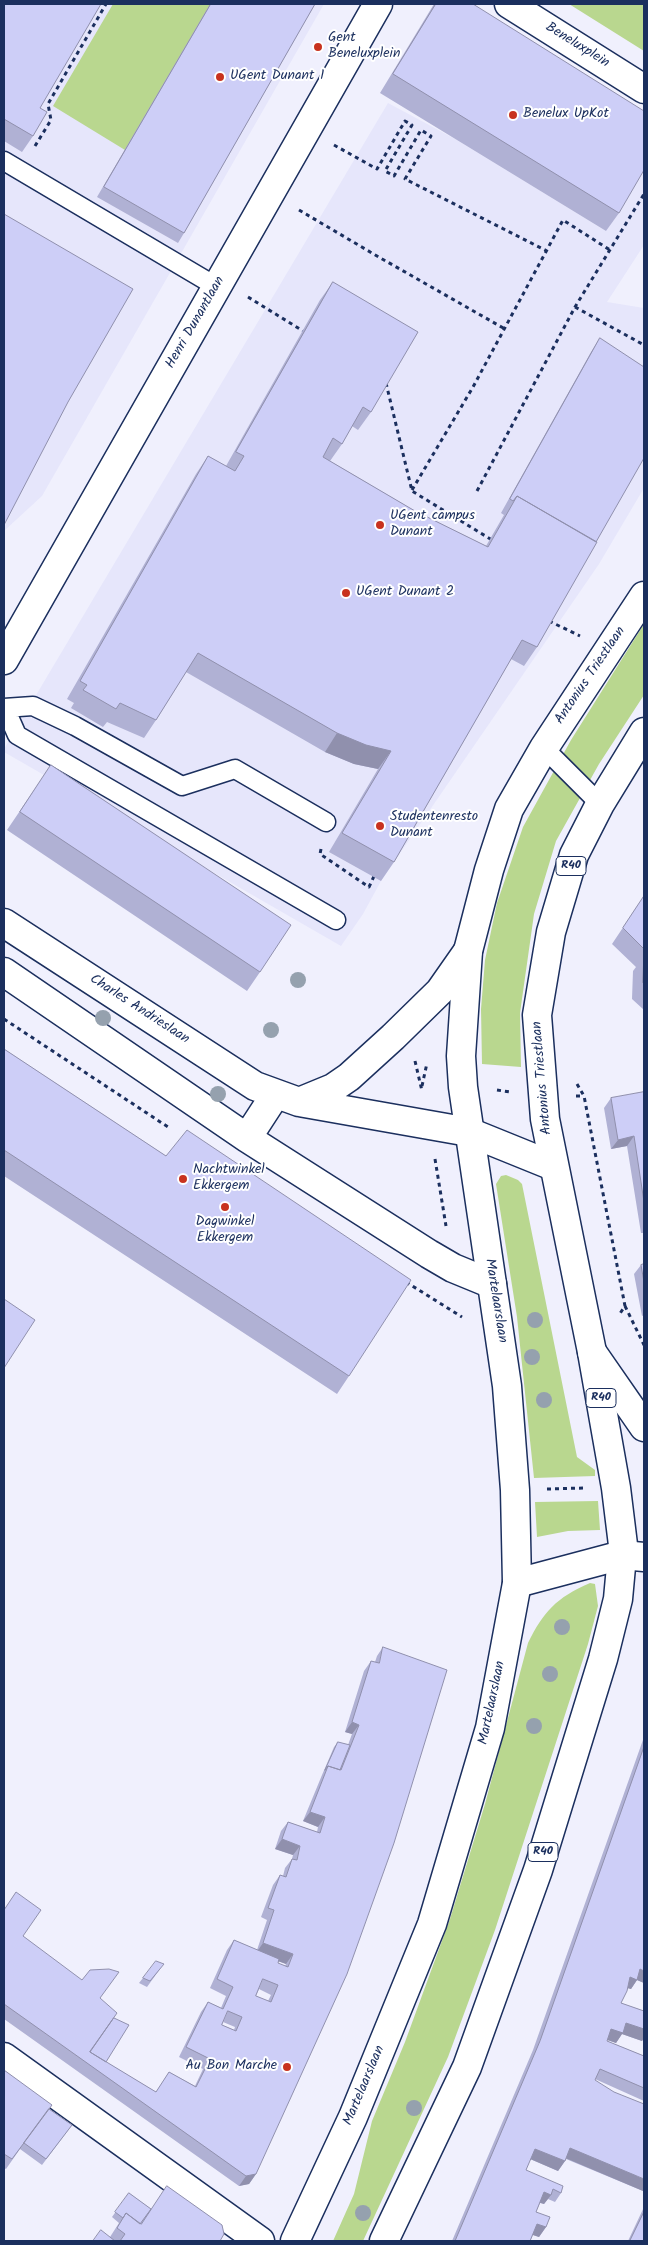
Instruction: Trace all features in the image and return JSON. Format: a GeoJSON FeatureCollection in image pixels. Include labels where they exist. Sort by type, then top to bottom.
{"type":"FeatureCollection","features":[{"type":"Feature","properties":{"kind":"main road","name":"Henri Dunantlaan"},"geometry":{"type":"LineString","coordinates":[[7,650],[219,284],[378,4]]}},
{"type":"Feature","properties":{"kind":"main road","name":"Beneluxplein"},"geometry":{"type":"LineString","coordinates":[[509,4],[644,89]]}},
{"type":"Feature","properties":{"kind":"main road","name":"Antonius Triestlaan"},"geometry":{"type":"LineString","coordinates":[[469,1132],[461,1056],[468,951],[489,870],[508,809],[544,748],[644,596]]}},
{"type":"Feature","properties":{"kind":"main road","name":"Antonius Triestlaan"},"geometry":{"type":"LineString","coordinates":[[592,1352],[553,1166],[542,1095],[537,1015],[551,932],[574,856],[600,804],[644,732]]}},
{"type":"Feature","properties":{"kind":"main road","name":"Charles Andrieslaan"},"geometry":{"type":"LineString","coordinates":[[4,923],[255,1086],[287,1098],[469,1132],[553,1166]]}},
{"type":"Feature","properties":{"kind":"main road"},"geometry":{"type":"LineString","coordinates":[[247,1138],[287,1098],[334,1088],[349,1077],[440,991],[468,951]]}},
{"type":"Feature","properties":{"kind":"main road"},"geometry":{"type":"LineString","coordinates":[[4,972],[247,1138],[453,1268],[492,1284]]}},
{"type":"Feature","properties":{"kind":"main road","name":"Martelaarslaan"},"geometry":{"type":"LineString","coordinates":[[295,2241],[353,2117],[432,1924],[490,1728],[517,1582],[515,1490],[507,1386],[469,1132]]}},
{"type":"Feature","properties":{"kind":"main road"},"geometry":{"type":"LineString","coordinates":[[592,1352],[644,1428]]}},
{"type":"Feature","properties":{"kind":"main road","name":"R40"},"geometry":{"type":"LineString","coordinates":[[384,2241],[467,2068],[538,1870],[603,1659],[618,1599],[633,1556],[623,1544],[616,1488],[592,1352]]}},
{"type":"Feature","properties":{"kind":"main road"},"geometry":{"type":"LineString","coordinates":[[517,1582],[633,1556]]}},
{"type":"Feature","properties":{"kind":"main road"},"geometry":{"type":"LineString","coordinates":[[4,2056],[260,2241]]}},
{"type":"Feature","properties":{"kind":"lane"},"geometry":{"type":"LineString","coordinates":[[4,160],[219,284]]}},
{"type":"Feature","properties":{"kind":"lane"},"geometry":{"type":"LineString","coordinates":[[326,822],[235,769],[182,786],[75,726],[33,706],[5,709],[16,735],[144,800],[336,920]]}},
{"type":"Feature","properties":{"kind":"lane"},"geometry":{"type":"LineString","coordinates":[[544,748],[600,804]]}},
{"type":"Feature","properties":{"kind":"path"},"geometry":{"type":"LineString","coordinates":[[20,170],[51,120],[48,104],[106,4]]}},
{"type":"Feature","properties":{"kind":"path"},"geometry":{"type":"LineString","coordinates":[[367,162],[377,168],[405,121],[412,125],[385,171],[394,176],[421,130],[431,136],[406,179],[547,252]]}},
{"type":"Feature","properties":{"kind":"path"},"geometry":{"type":"LineString","coordinates":[[477,491],[575,307],[644,194]]}},
{"type":"Feature","properties":{"kind":"path"},"geometry":{"type":"LineString","coordinates":[[412,491],[505,328],[563,220],[610,250]]}},
{"type":"Feature","properties":{"kind":"path"},"geometry":{"type":"LineString","coordinates":[[326,227],[505,328]]}},
{"type":"Feature","properties":{"kind":"path"},"geometry":{"type":"LineString","coordinates":[[219,284],[303,331]]}},
{"type":"Feature","properties":{"kind":"path"},"geometry":{"type":"LineString","coordinates":[[575,307],[644,345]]}},
{"type":"Feature","properties":{"kind":"path"},"geometry":{"type":"LineString","coordinates":[[386,383],[412,491],[498,543]]}},
{"type":"Feature","properties":{"kind":"path"},"geometry":{"type":"LineString","coordinates":[[541,616],[549,621]]}},
{"type":"Feature","properties":{"kind":"path"},"geometry":{"type":"LineString","coordinates":[[326,822],[320,854],[369,888],[379,868]]}},
{"type":"Feature","properties":{"kind":"path"},"geometry":{"type":"LineString","coordinates":[[412,1089],[463,1087],[542,1095],[584,1096]]}},
{"type":"Feature","properties":{"kind":"path"},"geometry":{"type":"LineString","coordinates":[[422,1089],[430,1126],[459,1314]]}},
{"type":"Feature","properties":{"kind":"path"},"geometry":{"type":"LineString","coordinates":[[625,1306],[644,1345]]}},
{"type":"Feature","properties":{"kind":"path"},"geometry":{"type":"LineString","coordinates":[[515,1490],[616,1488]]}},
{"type":"Feature","properties":{"kind":"shaded area"},"geometry":{"type":"Polygon","coordinates":[[[4,4],[324,4],[42,496],[4,531],[4,166],[20,161],[4,151],[4,4]]]}},
{"type":"Feature","properties":{"kind":"shaded area","name":"UGent campus Dunant"},"geometry":{"type":"Polygon","coordinates":[[[388,103],[457,140],[606,231],[644,166],[644,245],[607,302],[644,308],[644,488],[599,564],[381,881],[363,914],[341,946],[4,752],[4,749],[388,103]]]}},
{"type":"Feature","properties":{"kind":"green space"},"geometry":{"type":"Polygon","coordinates":[[[113,4],[210,5],[125,150],[53,106],[113,4]]]}},
{"type":"Feature","properties":{"kind":"green space"},"geometry":{"type":"Polygon","coordinates":[[[569,4],[644,4],[644,51],[569,4]]]}},
{"type":"Feature","properties":{"kind":"green space"},"geometry":{"type":"Polygon","coordinates":[[[644,624],[644,695],[599,764],[556,841],[534,914],[520,1013],[521,1067],[482,1064],[481,1009],[485,960],[497,903],[523,827],[571,740],[644,624]]]}},
{"type":"Feature","properties":{"kind":"green space"},"geometry":{"type":"Polygon","coordinates":[[[506,1175],[518,1180],[522,1184],[577,1457],[595,1470],[595,1476],[534,1478],[517,1317],[496,1184],[501,1176],[506,1175]]]}},
{"type":"Feature","properties":{"kind":"green space"},"geometry":{"type":"Polygon","coordinates":[[[598,1501],[600,1530],[568,1531],[537,1537],[535,1502],[598,1501]]]}},
{"type":"Feature","properties":{"kind":"green space"},"geometry":{"type":"Polygon","coordinates":[[[590,1583],[595,1584],[598,1606],[588,1644],[495,1930],[448,2057],[363,2241],[333,2241],[354,2194],[372,2121],[405,2042],[450,1919],[485,1804],[528,1643],[540,1622],[552,1607],[568,1594],[590,1583]]]}},
{"type":"Feature","properties":{"kind":"building"},"geometry":{"type":"Polygon","coordinates":[[[4,4],[101,4],[40,108],[47,112],[33,136],[4,119],[4,4]]]}},
{"type":"Feature","properties":{"kind":"building","name":"UGent Dunant 1"},"geometry":{"type":"Polygon","coordinates":[[[211,4],[315,4],[184,233],[104,187],[211,4]]]}},
{"type":"Feature","properties":{"kind":"building","name":"Benelux UpKot"},"geometry":{"type":"Polygon","coordinates":[[[436,4],[473,4],[644,111],[644,170],[619,213],[393,74],[436,4]]]}},
{"type":"Feature","properties":{"kind":"building"},"geometry":{"type":"Polygon","coordinates":[[[4,214],[133,289],[68,402],[4,525],[4,214]]]}},
{"type":"Feature","properties":{"kind":"building","name":"UGent Dunant 2"},"geometry":{"type":"Polygon","coordinates":[[[333,282],[418,332],[371,412],[363,407],[342,444],[333,438],[323,457],[415,511],[488,547],[517,496],[597,542],[537,647],[522,640],[394,862],[342,833],[391,751],[366,745],[337,733],[198,653],[156,720],[120,703],[116,709],[83,690],[87,685],[80,681],[208,456],[235,471],[244,456],[236,452],[333,282]]]}},
{"type":"Feature","properties":{"kind":"building"},"geometry":{"type":"Polygon","coordinates":[[[600,338],[644,367],[644,458],[596,542],[517,496],[513,501],[510,499],[600,338]]]}},
{"type":"Feature","properties":{"kind":"building"},"geometry":{"type":"Polygon","coordinates":[[[51,765],[291,925],[260,972],[20,812],[51,765]]]}},
{"type":"Feature","properties":{"kind":"building"},"geometry":{"type":"Polygon","coordinates":[[[644,896],[644,949],[623,928],[644,896]]]}},
{"type":"Feature","properties":{"kind":"building"},"geometry":{"type":"Polygon","coordinates":[[[4,1049],[166,1156],[187,1130],[411,1280],[349,1376],[4,1150],[4,1049]]]}},
{"type":"Feature","properties":{"kind":"building"},"geometry":{"type":"Polygon","coordinates":[[[644,1092],[644,1202],[634,1136],[618,1140],[611,1098],[644,1092]]]}},
{"type":"Feature","properties":{"kind":"building"},"geometry":{"type":"Polygon","coordinates":[[[644,1264],[644,1282],[641,1265],[644,1264]]]}},
{"type":"Feature","properties":{"kind":"building"},"geometry":{"type":"Polygon","coordinates":[[[4,1299],[35,1320],[4,1368],[4,1299]]]}},
{"type":"Feature","properties":{"kind":"building"},"geometry":{"type":"Polygon","coordinates":[[[383,1647],[447,1670],[394,1843],[347,1974],[256,2174],[246,2176],[4,2004],[4,1910],[16,1892],[41,1910],[23,1936],[82,1980],[90,1970],[109,1969],[119,1972],[100,1998],[117,2013],[90,2052],[156,2092],[169,2072],[196,2087],[210,2059],[186,2047],[208,2002],[223,2009],[233,1987],[217,1979],[234,1940],[279,1959],[278,1963],[288,1967],[293,1954],[263,1943],[274,1910],[268,1908],[280,1875],[286,1877],[292,1859],[297,1860],[300,1846],[282,1839],[288,1822],[320,1833],[325,1817],[310,1812],[328,1766],[341,1770],[359,1725],[352,1722],[371,1661],[379,1663],[383,1647]],[[263,1979],[256,1996],[271,2002],[278,1985],[263,1979]],[[228,2011],[222,2025],[236,2031],[242,2017],[228,2011]]]}},
{"type":"Feature","properties":{"kind":"building"},"geometry":{"type":"Polygon","coordinates":[[[338,1742],[350,1745],[340,1770],[328,1766],[325,1770],[338,1742]]]}},
{"type":"Feature","properties":{"kind":"building"},"geometry":{"type":"Polygon","coordinates":[[[644,1747],[644,1971],[640,1969],[637,1980],[630,1977],[627,1991],[621,2003],[644,2011],[644,2029],[626,2023],[623,2033],[611,2029],[607,2041],[644,2056],[644,2088],[600,2069],[595,2080],[614,2092],[644,2104],[644,2179],[570,2148],[565,2161],[535,2149],[526,2170],[563,2186],[561,2193],[553,2189],[551,2195],[544,2192],[536,2212],[550,2217],[546,2227],[537,2224],[530,2241],[455,2241],[540,2041],[644,1747]]]}},
{"type":"Feature","properties":{"kind":"building"},"geometry":{"type":"Polygon","coordinates":[[[156,1961],[164,1964],[150,1981],[143,1978],[156,1961]]]}},
{"type":"Feature","properties":{"kind":"building"},"geometry":{"type":"Polygon","coordinates":[[[114,2018],[129,2025],[106,2062],[90,2052],[114,2018]]]}},
{"type":"Feature","properties":{"kind":"building"},"geometry":{"type":"Polygon","coordinates":[[[4,2070],[52,2105],[12,2159],[4,2154],[4,2070]]]}},
{"type":"Feature","properties":{"kind":"building"},"geometry":{"type":"Polygon","coordinates":[[[49,2109],[72,2125],[46,2159],[24,2143],[49,2109]]]}},
{"type":"Feature","properties":{"kind":"building"},"geometry":{"type":"Polygon","coordinates":[[[167,2186],[222,2225],[224,2234],[220,2241],[120,2241],[125,2234],[117,2228],[126,2213],[141,2224],[167,2186]]]}},
{"type":"Feature","properties":{"kind":"building"},"geometry":{"type":"Polygon","coordinates":[[[129,2193],[151,2209],[140,2224],[126,2213],[123,2218],[115,2212],[129,2193]]]}},
{"type":"Feature","properties":{"kind":"building"},"geometry":{"type":"Polygon","coordinates":[[[644,2212],[644,2241],[630,2241],[644,2212]]]}},
{"type":"Feature","properties":{"kind":"building"},"geometry":{"type":"Polygon","coordinates":[[[101,2230],[115,2241],[93,2241],[101,2230]]]}},
{"type":"Feature","properties":{"kind":"place","name":"Gent Beneluxplein"},"geometry":{"type":"Point","coordinates":[318,47]}},
{"type":"Feature","properties":{"kind":"place","name":"UGent Dunant 1"},"geometry":{"type":"Point","coordinates":[220,77]}},
{"type":"Feature","properties":{"kind":"place","name":"Benelux UpKot"},"geometry":{"type":"Point","coordinates":[513,115]}},
{"type":"Feature","properties":{"kind":"place","name":"UGent campus Dunant"},"geometry":{"type":"Point","coordinates":[380,525]}},
{"type":"Feature","properties":{"kind":"place","name":"UGent Dunant 2"},"geometry":{"type":"Point","coordinates":[346,593]}},
{"type":"Feature","properties":{"kind":"place","name":"Studentenresto Dunant"},"geometry":{"type":"Point","coordinates":[380,826]}},
{"type":"Feature","properties":{"kind":"place","name":"Nachtwinkel Ekkergem"},"geometry":{"type":"Point","coordinates":[183,1179]}},
{"type":"Feature","properties":{"kind":"place","name":"Dagwinkel Ekkergem"},"geometry":{"type":"Point","coordinates":[225,1207]}},
{"type":"Feature","properties":{"kind":"place","name":"Au Bon Marche"},"geometry":{"type":"Point","coordinates":[287,2067]}}]}
